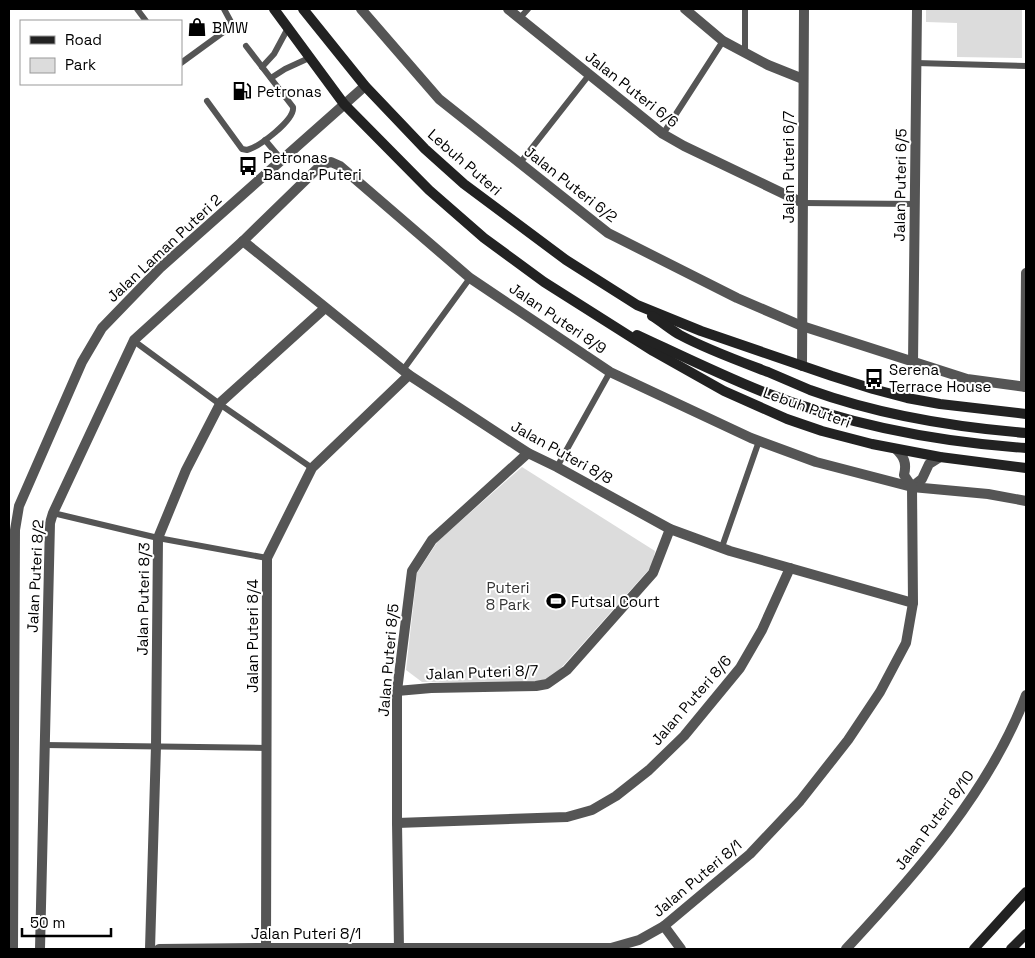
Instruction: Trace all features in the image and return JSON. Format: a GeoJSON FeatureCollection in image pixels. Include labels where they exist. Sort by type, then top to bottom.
{"type":"FeatureCollection","features":[{"type":"Feature","properties":{"kind":"main road","name":"Lebuh Puteri"},"geometry":{"type":"LineString","coordinates":[[274,9],[344,104],[429,190],[484,238],[544,282],[653,351],[724,390],[787,419],[853,439],[896,448],[940,457],[1026,468]]}},
{"type":"Feature","properties":{"kind":"main road","name":"Lebuh Puteri"},"geometry":{"type":"LineString","coordinates":[[302,9],[365,86],[425,149],[464,184],[559,255],[637,305],[679,335],[811,390],[883,411],[986,430],[1026,433]]}},
{"type":"Feature","properties":{"kind":"main road","name":"Lebuh Puteri"},"geometry":{"type":"LineString","coordinates":[[637,305],[701,331],[802,366],[907,398],[1026,414]]}},
{"type":"Feature","properties":{"kind":"main road","name":"Lebuh Puteri"},"geometry":{"type":"LineString","coordinates":[[597,316],[762,391],[823,412],[879,428],[986,445],[1026,448]]}},
{"type":"Feature","properties":{"kind":"main road"},"geometry":{"type":"LineString","coordinates":[[974,949],[1026,892]]}},
{"type":"Feature","properties":{"kind":"main road"},"geometry":{"type":"LineString","coordinates":[[1011,949],[1026,934]]}},
{"type":"Feature","properties":{"kind":"street","name":"Jalan Puteri 6/6"},"geometry":{"type":"LineString","coordinates":[[508,9],[663,134],[803,203]]}},
{"type":"Feature","properties":{"kind":"street","name":"Jalan Puteri 6/7"},"geometry":{"type":"LineString","coordinates":[[802,366],[804,9]]}},
{"type":"Feature","properties":{"kind":"street","name":"Jalan Puteri 6/5"},"geometry":{"type":"LineString","coordinates":[[913,362],[917,9]]}},
{"type":"Feature","properties":{"kind":"street","name":"Jalan Puteri 6/2"},"geometry":{"type":"LineString","coordinates":[[365,10],[439,99],[608,233],[737,298],[802,326],[967,379],[1026,387]]}},
{"type":"Feature","properties":{"kind":"street"},"geometry":{"type":"LineString","coordinates":[[688,10],[723,40],[768,65],[803,79]]}},
{"type":"Feature","properties":{"kind":"street","name":"Jalan Laman Puteri 2"},"geometry":{"type":"LineString","coordinates":[[14,949],[12,687],[15,530],[20,506],[82,362],[102,328],[160,268],[365,86]]}},
{"type":"Feature","properties":{"kind":"street","name":"Jalan Puteri 8/9"},"geometry":{"type":"LineString","coordinates":[[243,241],[321,165],[331,162],[340,166],[470,278],[610,372],[759,441],[816,462],[912,487]]}},
{"type":"Feature","properties":{"kind":"street","name":"Jalan Puteri 8/8"},"geometry":{"type":"LineString","coordinates":[[243,241],[406,372],[528,453],[670,529],[730,551],[913,603]]}},
{"type":"Feature","properties":{"kind":"street","name":"Jalan Puteri 8/2"},"geometry":{"type":"LineString","coordinates":[[40,949],[50,524],[134,341],[243,241]]}},
{"type":"Feature","properties":{"kind":"street"},"geometry":{"type":"LineString","coordinates":[[1026,273],[1026,387]]}},
{"type":"Feature","properties":{"kind":"street","name":"Jalan Puteri 8/3"},"geometry":{"type":"LineString","coordinates":[[150,949],[156,746],[158,538],[186,470],[221,404],[325,308]]}},
{"type":"Feature","properties":{"kind":"street","name":"Jalan Puteri 8/4"},"geometry":{"type":"LineString","coordinates":[[266,948],[267,558],[312,468],[406,372]]}},
{"type":"Feature","properties":{"kind":"street","name":"Jalan Puteri 8/1"},"geometry":{"type":"LineString","coordinates":[[159,949],[611,948],[639,940],[664,926],[750,854],[800,801],[848,740],[880,692],[906,644],[913,603],[912,487],[904,475],[906,466],[903,456],[896,448]]}},
{"type":"Feature","properties":{"kind":"street","name":"Jalan Puteri 8/5"},"geometry":{"type":"LineString","coordinates":[[399,949],[397,691],[412,571],[432,540],[528,453]]}},
{"type":"Feature","properties":{"kind":"street"},"geometry":{"type":"LineString","coordinates":[[912,487],[922,478],[929,464],[940,457]]}},
{"type":"Feature","properties":{"kind":"street"},"geometry":{"type":"LineString","coordinates":[[912,487],[988,494],[1026,501]]}},
{"type":"Feature","properties":{"kind":"street","name":"Jalan Puteri 8/7"},"geometry":{"type":"LineString","coordinates":[[397,691],[547,684],[567,670],[653,573],[670,529]]}},
{"type":"Feature","properties":{"kind":"street","name":"Jalan Puteri 8/6"},"geometry":{"type":"LineString","coordinates":[[397,823],[567,817],[592,810],[616,796],[649,770],[684,736],[740,668],[762,630],[790,568]]}},
{"type":"Feature","properties":{"kind":"street","name":"Jalan Puteri 8/10"},"geometry":{"type":"LineString","coordinates":[[846,949],[898,894],[979,790],[1018,718],[1026,696]]}},
{"type":"Feature","properties":{"kind":"street"},"geometry":{"type":"LineString","coordinates":[[664,926],[681,949]]}},
{"type":"Feature","properties":{"kind":"lane"},"geometry":{"type":"LineString","coordinates":[[137,9],[145,20]]}},
{"type":"Feature","properties":{"kind":"lane"},"geometry":{"type":"LineString","coordinates":[[519,19],[528,9]]}},
{"type":"Feature","properties":{"kind":"lane"},"geometry":{"type":"LineString","coordinates":[[745,9],[745,52]]}},
{"type":"Feature","properties":{"kind":"lane"},"geometry":{"type":"LineString","coordinates":[[182,62],[230,28],[231,22],[227,10]]}},
{"type":"Feature","properties":{"kind":"lane"},"geometry":{"type":"LineString","coordinates":[[262,67],[274,54],[288,28]]}},
{"type":"Feature","properties":{"kind":"lane"},"geometry":{"type":"LineString","coordinates":[[663,134],[723,40]]}},
{"type":"Feature","properties":{"kind":"lane"},"geometry":{"type":"LineString","coordinates":[[208,101],[242,149],[250,149],[265,140],[290,119],[294,112],[293,106],[246,46]]}},
{"type":"Feature","properties":{"kind":"lane"},"geometry":{"type":"LineString","coordinates":[[271,78],[290,66],[309,58]]}},
{"type":"Feature","properties":{"kind":"lane"},"geometry":{"type":"LineString","coordinates":[[916,63],[1026,66]]}},
{"type":"Feature","properties":{"kind":"lane"},"geometry":{"type":"LineString","coordinates":[[520,163],[589,75]]}},
{"type":"Feature","properties":{"kind":"lane"},"geometry":{"type":"LineString","coordinates":[[265,140],[280,160]]}},
{"type":"Feature","properties":{"kind":"lane"},"geometry":{"type":"LineString","coordinates":[[803,203],[915,204]]}},
{"type":"Feature","properties":{"kind":"lane"},"geometry":{"type":"LineString","coordinates":[[406,372],[470,278]]}},
{"type":"Feature","properties":{"kind":"lane"},"geometry":{"type":"LineString","coordinates":[[134,341],[312,468]]}},
{"type":"Feature","properties":{"kind":"lane"},"geometry":{"type":"LineString","coordinates":[[557,467],[610,372]]}},
{"type":"Feature","properties":{"kind":"lane"},"geometry":{"type":"LineString","coordinates":[[722,547],[759,441]]}},
{"type":"Feature","properties":{"kind":"lane"},"geometry":{"type":"LineString","coordinates":[[54,513],[158,538],[267,558]]}},
{"type":"Feature","properties":{"kind":"lane"},"geometry":{"type":"LineString","coordinates":[[44,745],[267,748]]}},
{"type":"Feature","properties":{"kind":"green space"},"geometry":{"type":"Polygon","coordinates":[[[926,9],[1022,9],[1022,58],[957,57],[957,23],[926,22],[926,9]]]}},
{"type":"Feature","properties":{"kind":"green space","name":"Puteri 8 Park"},"geometry":{"type":"Polygon","coordinates":[[[522,467],[655,551],[652,566],[553,677],[531,683],[422,682],[406,670],[417,573],[438,541],[522,467]]]}},
{"type":"Feature","properties":{"kind":"place","name":"BMW"},"geometry":{"type":"Point","coordinates":[197,27]}},
{"type":"Feature","properties":{"kind":"place","name":"Petronas"},"geometry":{"type":"Point","coordinates":[242,91]}},
{"type":"Feature","properties":{"kind":"place","name":"Petronas Bandar Puteri"},"geometry":{"type":"Point","coordinates":[248,166]}},
{"type":"Feature","properties":{"kind":"place","name":"Serena Terrace House"},"geometry":{"type":"Point","coordinates":[874,378]}},
{"type":"Feature","properties":{"kind":"place","name":"Futsal Court"},"geometry":{"type":"Point","coordinates":[556,601]}}]}
